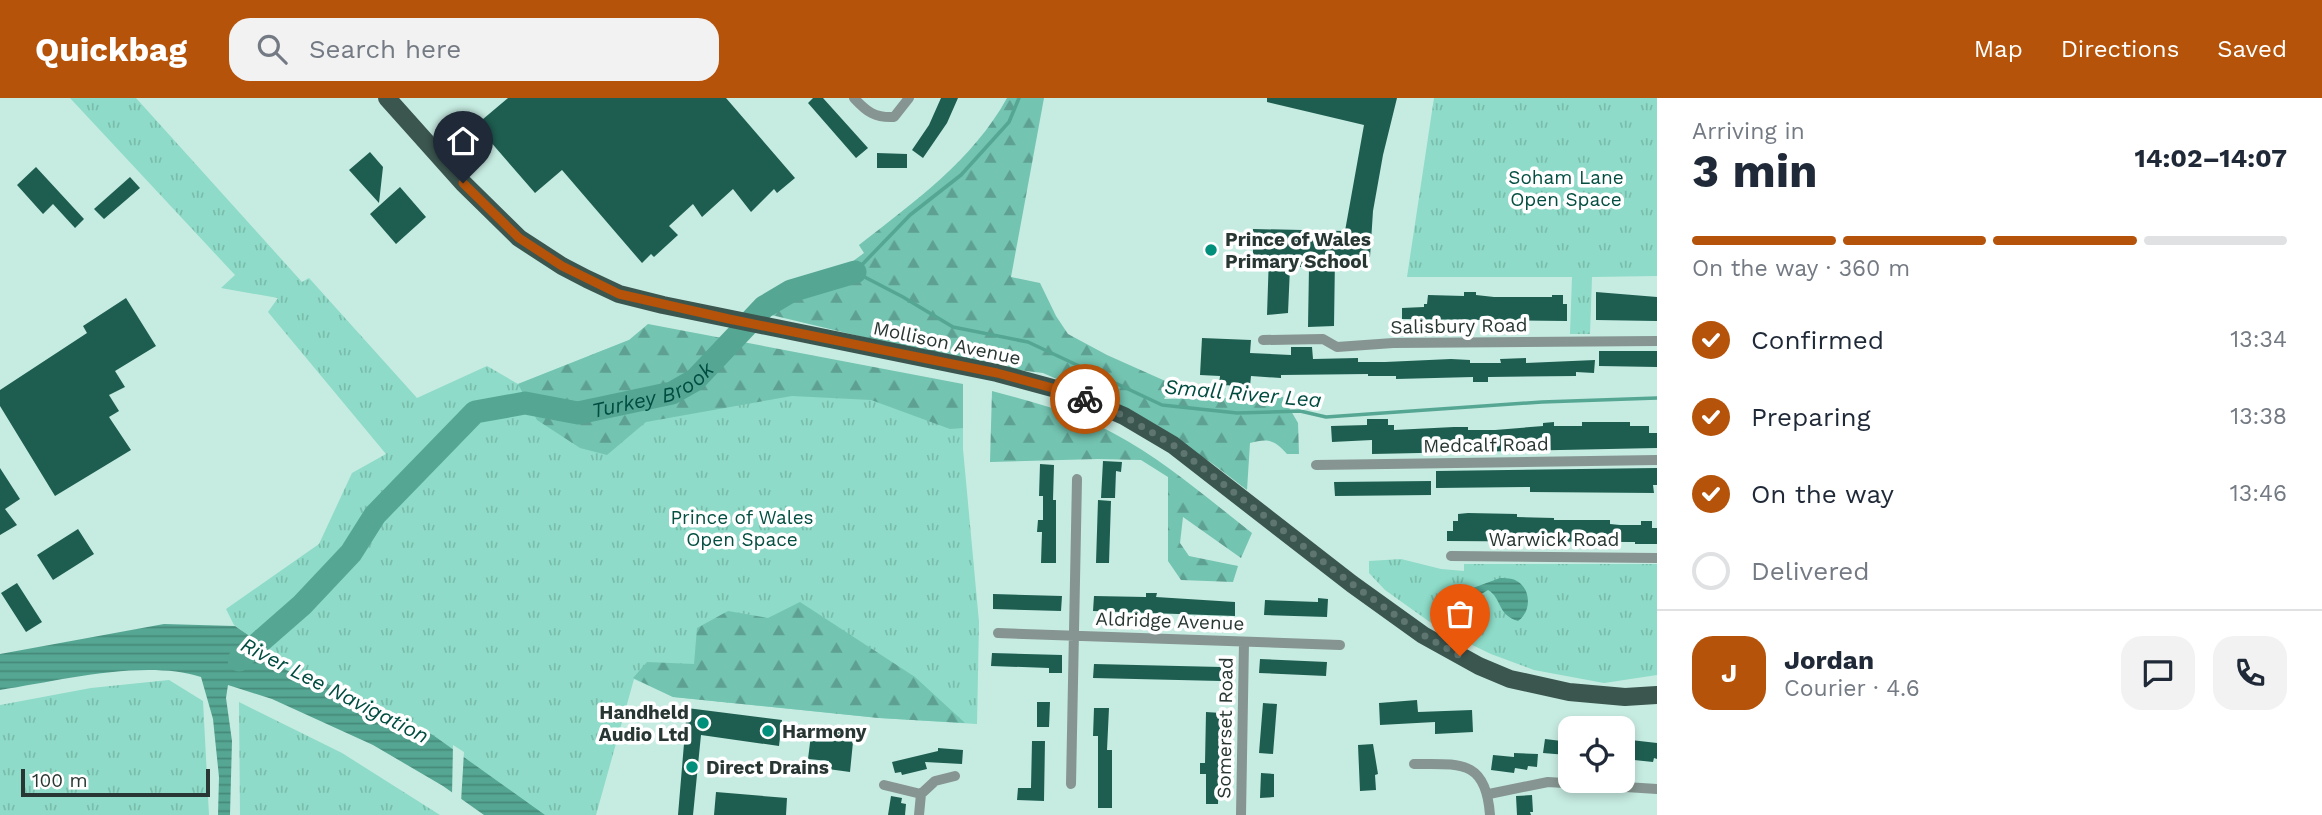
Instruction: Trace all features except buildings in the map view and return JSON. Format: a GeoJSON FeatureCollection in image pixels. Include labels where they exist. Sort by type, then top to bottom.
{"type":"FeatureCollection","features":[{"type":"Feature","properties":{"kind":"main road","name":"Mollison Avenue"},"geometry":{"type":"LineString","coordinates":[[387,98],[499,220],[541,254],[587,279],[619,294],[774,329],[997,373],[1071,393],[1124,416],[1173,445],[1362,591],[1423,635],[1479,666],[1510,679],[1569,692],[1625,697],[1657,695]]}},
{"type":"Feature","properties":{"kind":"street"},"geometry":{"type":"LineString","coordinates":[[854,98],[868,113],[882,118],[894,117],[909,98]]}},
{"type":"Feature","properties":{"kind":"street","name":"Salisbury Road"},"geometry":{"type":"LineString","coordinates":[[1263,340],[1323,339],[1337,347],[1393,343],[1657,341]]}},
{"type":"Feature","properties":{"kind":"street","name":"Medcalf Road"},"geometry":{"type":"LineString","coordinates":[[1316,465],[1657,460]]}},
{"type":"Feature","properties":{"kind":"street"},"geometry":{"type":"LineString","coordinates":[[1071,784],[1077,479]]}},
{"type":"Feature","properties":{"kind":"street","name":"Warwick Road"},"geometry":{"type":"LineString","coordinates":[[1451,556],[1657,558]]}},
{"type":"Feature","properties":{"kind":"street","name":"Aldridge Avenue"},"geometry":{"type":"LineString","coordinates":[[998,633],[1340,645]]}},
{"type":"Feature","properties":{"kind":"street","name":"Somerset Road"},"geometry":{"type":"LineString","coordinates":[[1241,815],[1244,642]]}},
{"type":"Feature","properties":{"kind":"street"},"geometry":{"type":"LineString","coordinates":[[1414,764],[1457,764],[1477,774],[1489,794],[1490,815]]}},
{"type":"Feature","properties":{"kind":"street"},"geometry":{"type":"LineString","coordinates":[[919,815],[921,794],[935,781],[955,776]]}},
{"type":"Feature","properties":{"kind":"street"},"geometry":{"type":"LineString","coordinates":[[1489,794],[1548,782],[1657,789]]}},
{"type":"Feature","properties":{"kind":"street"},"geometry":{"type":"LineString","coordinates":[[884,785],[921,794]]}},
{"type":"Feature","properties":{"kind":"green space","name":"Prince of Wales Open Space"},"geometry":{"type":"Polygon","coordinates":[[[70,98],[136,98],[302,282],[309,278],[417,398],[487,366],[518,384],[629,340],[963,391],[963,449],[979,622],[977,724],[879,718],[673,697],[634,679],[596,815],[544,815],[433,735],[351,692],[286,670],[273,652],[234,625],[226,609],[319,544],[352,473],[386,454],[268,312],[278,298],[221,288],[235,275],[70,98]]]}},
{"type":"Feature","properties":{"kind":"green space"},"geometry":{"type":"Polygon","coordinates":[[[1007,98],[1044,98],[1011,277],[1040,283],[1068,334],[1172,384],[1164,399],[1283,397],[1298,423],[1299,454],[1287,454],[1271,441],[1250,443],[1247,490],[1213,464],[1112,403],[1043,373],[1010,369],[992,351],[984,366],[750,310],[765,297],[789,285],[841,270],[864,253],[859,245],[941,179],[977,141],[1007,98]]]}},
{"type":"Feature","properties":{"kind":"green space","name":"Soham Lane Open Space"},"geometry":{"type":"Polygon","coordinates":[[[1434,98],[1657,98],[1657,276],[1592,277],[1590,334],[1570,334],[1572,277],[1407,277],[1434,98]]]}},
{"type":"Feature","properties":{"kind":"green space"},"geometry":{"type":"Polygon","coordinates":[[[648,324],[963,384],[963,428],[950,429],[871,400],[792,396],[646,422],[607,455],[580,448],[537,420],[518,384],[629,340],[648,324]]]}},
{"type":"Feature","properties":{"kind":"green space"},"geometry":{"type":"Polygon","coordinates":[[[992,391],[1054,409],[1099,426],[1150,455],[1202,493],[1252,533],[1241,558],[1183,517],[1180,543],[1189,556],[1238,566],[1233,582],[1181,580],[1168,561],[1168,477],[1141,460],[990,462],[992,391]]]}},
{"type":"Feature","properties":{"kind":"green space"},"geometry":{"type":"Polygon","coordinates":[[[1401,559],[1441,569],[1464,571],[1464,564],[1657,564],[1657,675],[1604,683],[1534,670],[1491,654],[1441,630],[1385,590],[1369,573],[1369,561],[1401,559]]]}},
{"type":"Feature","properties":{"kind":"green space"},"geometry":{"type":"Polygon","coordinates":[[[800,602],[915,677],[965,723],[879,718],[673,697],[633,678],[647,662],[694,664],[697,628],[728,611],[768,618],[800,602]]]}},
{"type":"Feature","properties":{"kind":"green space"},"geometry":{"type":"Polygon","coordinates":[[[169,680],[203,701],[209,815],[0,815],[0,705],[91,688],[169,680]]]}},
{"type":"Feature","properties":{"kind":"green space"},"geometry":{"type":"Polygon","coordinates":[[[239,702],[342,753],[440,815],[240,815],[239,702]]]}},
{"type":"Feature","properties":{"kind":"water"},"geometry":{"type":"Polygon","coordinates":[[[1500,578],[1518,582],[1526,592],[1528,605],[1523,617],[1518,621],[1506,615],[1496,597],[1488,590],[1470,601],[1462,602],[1458,597],[1462,592],[1500,578]]]}},
{"type":"Feature","properties":{"kind":"water","name":"River Lee Navigation"},"geometry":{"type":"Polygon","coordinates":[[[164,624],[235,626],[273,652],[286,670],[351,692],[433,735],[545,815],[484,815],[443,786],[373,745],[272,699],[228,685],[226,698],[232,741],[230,815],[218,815],[219,777],[213,719],[201,677],[154,670],[128,671],[0,690],[0,654],[164,624]]]}},
{"type":"Feature","properties":{"kind":"pier"},"geometry":{"type":"Polygon","coordinates":[[[453,745],[464,752],[461,802],[452,796],[453,745]]]}},
{"type":"Feature","properties":{"kind":"waterway","name":"Small River Lea"},"geometry":{"type":"LineString","coordinates":[[1019,98],[1009,122],[961,175],[910,215],[855,272],[953,327],[1028,342],[1162,405],[1237,413],[1300,411],[1326,417],[1542,402],[1657,398]]}},
{"type":"Feature","properties":{"kind":"waterway","name":"Turkey Brook"},"geometry":{"type":"LineString","coordinates":[[239,660],[302,605],[351,553],[375,515],[475,412],[525,403],[578,413],[672,393],[695,380],[764,307],[791,291],[855,272]]}},
{"type":"Feature","properties":{"kind":"way so far"},"geometry":{"type":"LineString","coordinates":[[1085,399],[1124,416],[1173,445],[1352,584],[1423,635],[1460,656]]}},
{"type":"Feature","properties":{"kind":"place","name":"Prince of Wales Primary School"},"geometry":{"type":"Point","coordinates":[1211,250]}},
{"type":"Feature","properties":{"kind":"place","name":"Handheld Audio Ltd"},"geometry":{"type":"Point","coordinates":[703,723]}},
{"type":"Feature","properties":{"kind":"place","name":"Harmony"},"geometry":{"type":"Point","coordinates":[768,731]}},
{"type":"Feature","properties":{"kind":"place","name":"Direct Drains"},"geometry":{"type":"Point","coordinates":[692,767]}},
{"type":"Feature","properties":{"kind":"route"},"geometry":{"type":"LineString","coordinates":[[463,183],[499,220],[541,254],[619,294],[997,373],[1085,399]]}}]}
